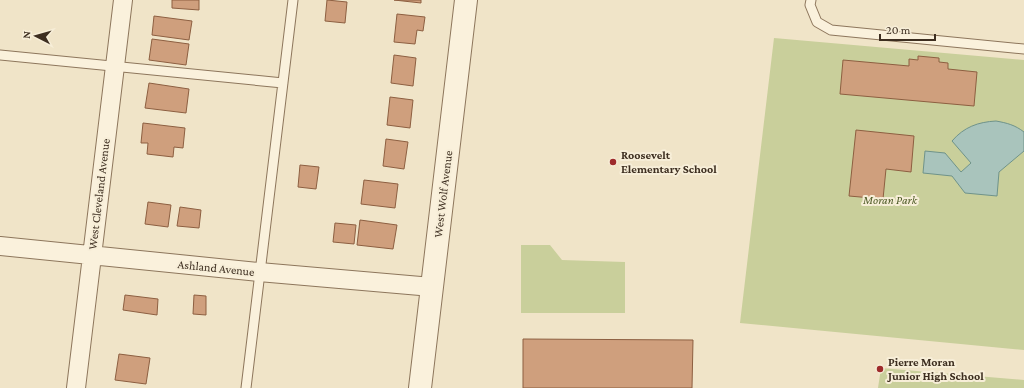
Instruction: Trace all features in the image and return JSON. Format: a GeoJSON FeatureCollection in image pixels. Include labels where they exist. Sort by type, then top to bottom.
{"type":"FeatureCollection","features":[{"type":"Feature","properties":{"kind":"street","name":"West Cleveland Avenue"},"geometry":{"type":"LineString","coordinates":[[76,388],[123,0]]}},
{"type":"Feature","properties":{"kind":"street","name":"West Wolf Avenue"},"geometry":{"type":"LineString","coordinates":[[420,388],[466,0]]}},
{"type":"Feature","properties":{"kind":"street","name":"Ashland Avenue"},"geometry":{"type":"LineString","coordinates":[[0,246],[260,272],[432,287]]}},
{"type":"Feature","properties":{"kind":"lane"},"geometry":{"type":"LineString","coordinates":[[246,388],[293,0]]}},
{"type":"Feature","properties":{"kind":"lane"},"geometry":{"type":"LineString","coordinates":[[811,0],[810,5],[817,22],[831,30],[1024,49]]}},
{"type":"Feature","properties":{"kind":"lane"},"geometry":{"type":"LineString","coordinates":[[0,55],[283,83]]}},
{"type":"Feature","properties":{"kind":"green space","name":"Moran Park"},"geometry":{"type":"Polygon","coordinates":[[[774,38],[1024,60],[1024,350],[740,323],[774,38]]]}},
{"type":"Feature","properties":{"kind":"green space"},"geometry":{"type":"Polygon","coordinates":[[[521,245],[550,245],[562,260],[625,262],[625,313],[521,313],[521,245]]]}},
{"type":"Feature","properties":{"kind":"green space"},"geometry":{"type":"Polygon","coordinates":[[[881,368],[1024,380],[1024,388],[878,388],[881,368]]]}},
{"type":"Feature","properties":{"kind":"water"},"geometry":{"type":"Polygon","coordinates":[[[996,121],[1011,125],[1024,132],[1024,151],[999,172],[997,196],[965,193],[952,176],[923,173],[925,151],[945,153],[961,172],[971,163],[952,141],[961,132],[972,126],[996,121]]]}},
{"type":"Feature","properties":{"kind":"building"},"geometry":{"type":"Polygon","coordinates":[[[172,0],[199,0],[199,10],[172,8],[172,0]]]}},
{"type":"Feature","properties":{"kind":"building"},"geometry":{"type":"Polygon","coordinates":[[[327,0],[347,2],[345,23],[325,21],[327,0]]]}},
{"type":"Feature","properties":{"kind":"building"},"geometry":{"type":"Polygon","coordinates":[[[394,0],[421,0],[421,3],[394,0]]]}},
{"type":"Feature","properties":{"kind":"building"},"geometry":{"type":"Polygon","coordinates":[[[397,14],[425,17],[423,31],[417,30],[415,44],[394,42],[397,14]]]}},
{"type":"Feature","properties":{"kind":"building"},"geometry":{"type":"Polygon","coordinates":[[[154,16],[192,21],[189,40],[152,35],[154,16]]]}},
{"type":"Feature","properties":{"kind":"building"},"geometry":{"type":"Polygon","coordinates":[[[152,39],[189,44],[186,65],[149,60],[152,39]]]}},
{"type":"Feature","properties":{"kind":"building"},"geometry":{"type":"Polygon","coordinates":[[[394,55],[416,58],[413,86],[391,83],[394,55]]]}},
{"type":"Feature","properties":{"kind":"building"},"geometry":{"type":"Polygon","coordinates":[[[918,56],[939,58],[939,62],[948,63],[948,69],[977,72],[974,106],[840,94],[843,60],[909,66],[909,59],[918,60],[918,56]]]}},
{"type":"Feature","properties":{"kind":"building"},"geometry":{"type":"Polygon","coordinates":[[[149,83],[189,89],[186,113],[145,108],[149,83]]]}},
{"type":"Feature","properties":{"kind":"building"},"geometry":{"type":"Polygon","coordinates":[[[390,97],[413,100],[410,128],[387,125],[390,97]]]}},
{"type":"Feature","properties":{"kind":"building"},"geometry":{"type":"Polygon","coordinates":[[[143,123],[185,128],[183,148],[174,147],[173,157],[147,154],[148,143],[141,143],[143,123]]]}},
{"type":"Feature","properties":{"kind":"building"},"geometry":{"type":"Polygon","coordinates":[[[856,130],[914,136],[911,172],[886,169],[883,199],[849,196],[856,130]]]}},
{"type":"Feature","properties":{"kind":"building"},"geometry":{"type":"Polygon","coordinates":[[[386,139],[408,142],[404,169],[383,166],[386,139]]]}},
{"type":"Feature","properties":{"kind":"building"},"geometry":{"type":"Polygon","coordinates":[[[300,165],[319,167],[316,189],[298,187],[300,165]]]}},
{"type":"Feature","properties":{"kind":"building"},"geometry":{"type":"Polygon","coordinates":[[[364,180],[398,184],[395,208],[361,204],[364,180]]]}},
{"type":"Feature","properties":{"kind":"building"},"geometry":{"type":"Polygon","coordinates":[[[148,202],[171,205],[168,227],[145,224],[148,202]]]}},
{"type":"Feature","properties":{"kind":"building"},"geometry":{"type":"Polygon","coordinates":[[[180,207],[201,210],[199,228],[177,226],[180,207]]]}},
{"type":"Feature","properties":{"kind":"building"},"geometry":{"type":"Polygon","coordinates":[[[360,220],[397,225],[393,249],[357,245],[360,220]]]}},
{"type":"Feature","properties":{"kind":"building"},"geometry":{"type":"Polygon","coordinates":[[[335,223],[356,225],[354,244],[333,242],[335,223]]]}},
{"type":"Feature","properties":{"kind":"building"},"geometry":{"type":"Polygon","coordinates":[[[125,295],[158,299],[157,315],[123,310],[125,295]]]}},
{"type":"Feature","properties":{"kind":"building"},"geometry":{"type":"Polygon","coordinates":[[[194,295],[206,296],[206,315],[193,314],[194,295]]]}},
{"type":"Feature","properties":{"kind":"building"},"geometry":{"type":"Polygon","coordinates":[[[523,339],[693,340],[692,388],[523,388],[523,339]]]}},
{"type":"Feature","properties":{"kind":"building"},"geometry":{"type":"Polygon","coordinates":[[[119,354],[150,358],[146,384],[115,380],[119,354]]]}},
{"type":"Feature","properties":{"kind":"place","name":"Roosevelt Elementary School"},"geometry":{"type":"Point","coordinates":[613,162]}},
{"type":"Feature","properties":{"kind":"place","name":"Pierre Moran Junior High School"},"geometry":{"type":"Point","coordinates":[880,369]}}]}
